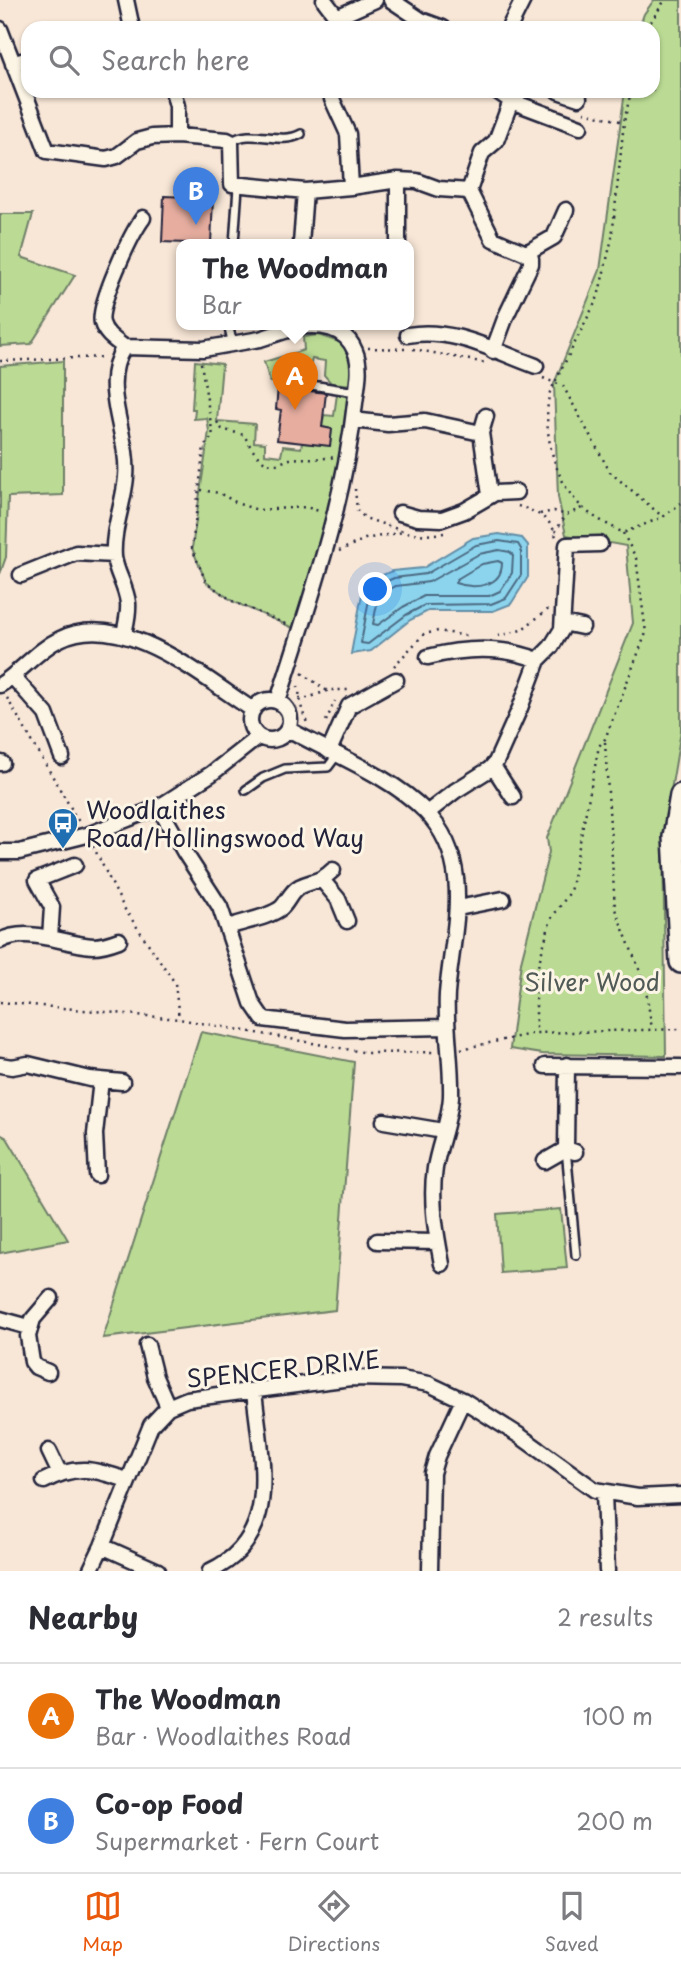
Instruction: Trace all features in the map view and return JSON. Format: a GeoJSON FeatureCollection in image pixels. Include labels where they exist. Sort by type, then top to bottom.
{"type":"FeatureCollection","features":[{"type":"Feature","properties":{"kind":"street"},"geometry":{"type":"LineString","coordinates":[[126,0],[129,21]]}},
{"type":"Feature","properties":{"kind":"street"},"geometry":{"type":"LineString","coordinates":[[324,0],[337,21]]}},
{"type":"Feature","properties":{"kind":"street"},"geometry":{"type":"LineString","coordinates":[[341,21],[375,0]]}},
{"type":"Feature","properties":{"kind":"street"},"geometry":{"type":"LineString","coordinates":[[391,0],[424,21]]}},
{"type":"Feature","properties":{"kind":"street"},"geometry":{"type":"LineString","coordinates":[[512,21],[523,0]]}},
{"type":"Feature","properties":{"kind":"street"},"geometry":{"type":"LineString","coordinates":[[0,29],[7,56],[21,89]]}},
{"type":"Feature","properties":{"kind":"street"},"geometry":{"type":"LineString","coordinates":[[25,98],[47,151],[106,159],[117,156],[145,139],[177,136],[227,140],[231,142],[230,181],[238,187],[306,191],[398,180],[417,181],[439,189],[469,191]]}},
{"type":"Feature","properties":{"kind":"street"},"geometry":{"type":"LineString","coordinates":[[175,98],[177,136]]}},
{"type":"Feature","properties":{"kind":"street"},"geometry":{"type":"LineString","coordinates":[[332,98],[348,134],[351,187]]}},
{"type":"Feature","properties":{"kind":"street"},"geometry":{"type":"LineString","coordinates":[[507,98],[580,127]]}},
{"type":"Feature","properties":{"kind":"street"},"geometry":{"type":"LineString","coordinates":[[493,358],[506,316],[531,264],[531,258],[526,253],[493,239],[469,191],[482,153],[496,141],[511,101]]}},
{"type":"Feature","properties":{"kind":"street"},"geometry":{"type":"LineString","coordinates":[[398,180],[398,239]]}},
{"type":"Feature","properties":{"kind":"street"},"geometry":{"type":"LineString","coordinates":[[301,239],[306,191]]}},
{"type":"Feature","properties":{"kind":"street"},"geometry":{"type":"LineString","coordinates":[[526,253],[555,237],[566,210]]}},
{"type":"Feature","properties":{"kind":"street"},"geometry":{"type":"LineString","coordinates":[[121,351],[105,332],[101,311],[134,230],[144,218]]}},
{"type":"Feature","properties":{"kind":"street"},"geometry":{"type":"LineString","coordinates":[[121,351],[234,345],[284,330]]}},
{"type":"Feature","properties":{"kind":"street"},"geometry":{"type":"LineString","coordinates":[[278,701],[335,517],[349,451],[359,362],[354,347],[346,336],[336,330]]}},
{"type":"Feature","properties":{"kind":"street"},"geometry":{"type":"LineString","coordinates":[[408,335],[424,332],[459,336],[493,358],[539,372]]}},
{"type":"Feature","properties":{"kind":"street"},"geometry":{"type":"LineString","coordinates":[[121,351],[115,376],[116,412],[126,460],[126,476],[114,555],[128,603],[124,635]]}},
{"type":"Feature","properties":{"kind":"street"},"geometry":{"type":"LineString","coordinates":[[486,416],[481,433],[490,495]]}},
{"type":"Feature","properties":{"kind":"street"},"geometry":{"type":"LineString","coordinates":[[353,420],[388,424],[425,421],[481,433]]}},
{"type":"Feature","properties":{"kind":"street"},"geometry":{"type":"LineString","coordinates":[[400,513],[418,518],[442,519],[464,511],[490,495],[512,498]]}},
{"type":"Feature","properties":{"kind":"street"},"geometry":{"type":"LineString","coordinates":[[427,813],[493,766],[520,708],[538,660],[559,635],[563,623],[567,545],[600,544]]}},
{"type":"Feature","properties":{"kind":"street"},"geometry":{"type":"LineString","coordinates":[[21,575],[76,553],[114,555]]}},
{"type":"Feature","properties":{"kind":"street"},"geometry":{"type":"LineString","coordinates":[[563,623],[582,627]]}},
{"type":"Feature","properties":{"kind":"street"},"geometry":{"type":"LineString","coordinates":[[62,757],[46,714],[6,687],[60,639],[92,631],[124,635],[159,649],[253,710]]}},
{"type":"Feature","properties":{"kind":"street"},"geometry":{"type":"LineString","coordinates":[[428,657],[454,650],[473,650],[519,652],[538,660]]}},
{"type":"Feature","properties":{"kind":"street"},"geometry":{"type":"LineString","coordinates":[[333,753],[349,706],[393,675]]}},
{"type":"Feature","properties":{"kind":"street"},"geometry":{"type":"LineString","coordinates":[[264,701],[278,701],[289,713],[288,729],[276,740],[258,737],[250,724],[253,710],[264,701]]}},
{"type":"Feature","properties":{"kind":"street"},"geometry":{"type":"LineString","coordinates":[[288,729],[394,787],[427,813],[449,848],[455,869],[458,908],[447,996],[451,1096],[433,1181],[442,1264]]}},
{"type":"Feature","properties":{"kind":"street"},"geometry":{"type":"LineString","coordinates":[[0,852],[19,852],[87,835],[159,807],[211,774],[258,737]]}},
{"type":"Feature","properties":{"kind":"street"},"geometry":{"type":"LineString","coordinates":[[493,766],[513,797]]}},
{"type":"Feature","properties":{"kind":"street"},"geometry":{"type":"LineString","coordinates":[[681,795],[674,837],[681,962]]}},
{"type":"Feature","properties":{"kind":"street"},"geometry":{"type":"LineString","coordinates":[[159,807],[185,853],[215,897],[229,927],[252,1003],[264,1019],[345,1029],[447,1027]]}},
{"type":"Feature","properties":{"kind":"street"},"geometry":{"type":"LineString","coordinates":[[50,938],[52,907],[37,880],[75,865]]}},
{"type":"Feature","properties":{"kind":"street"},"geometry":{"type":"LineString","coordinates":[[229,927],[275,911],[282,907],[297,888],[328,875],[347,921]]}},
{"type":"Feature","properties":{"kind":"street"},"geometry":{"type":"LineString","coordinates":[[458,908],[503,899]]}},
{"type":"Feature","properties":{"kind":"street"},"geometry":{"type":"LineString","coordinates":[[0,941],[22,936],[93,946],[119,940]]}},
{"type":"Feature","properties":{"kind":"street"},"geometry":{"type":"LineString","coordinates":[[0,1065],[12,1067],[28,1064],[122,1082]]}},
{"type":"Feature","properties":{"kind":"street"},"geometry":{"type":"LineString","coordinates":[[545,1161],[570,1151],[567,1065]]}},
{"type":"Feature","properties":{"kind":"street"},"geometry":{"type":"LineString","coordinates":[[545,1066],[681,1067]]}},
{"type":"Feature","properties":{"kind":"street"},"geometry":{"type":"LineString","coordinates":[[97,1175],[96,1134],[101,1080]]}},
{"type":"Feature","properties":{"kind":"street"},"geometry":{"type":"LineString","coordinates":[[384,1121],[443,1131]]}},
{"type":"Feature","properties":{"kind":"street"},"geometry":{"type":"LineString","coordinates":[[377,1241],[438,1242]]}},
{"type":"Feature","properties":{"kind":"street"},"geometry":{"type":"LineString","coordinates":[[48,1372],[36,1367],[32,1362],[29,1327],[51,1298]]}},
{"type":"Feature","properties":{"kind":"street"},"geometry":{"type":"LineString","coordinates":[[0,1319],[29,1327]]}},
{"type":"Feature","properties":{"kind":"street"},"geometry":{"type":"LineString","coordinates":[[147,1345],[155,1377],[168,1407]]}},
{"type":"Feature","properties":{"kind":"street","name":"SPENCER DRIVE"},"geometry":{"type":"LineString","coordinates":[[89,1571],[102,1546],[151,1425],[168,1407],[187,1399],[378,1377],[429,1384],[463,1400],[530,1443],[594,1490],[638,1497],[681,1495]]}},
{"type":"Feature","properties":{"kind":"street"},"geometry":{"type":"LineString","coordinates":[[215,1570],[246,1545],[260,1510],[263,1479],[254,1391]]}},
{"type":"Feature","properties":{"kind":"street"},"geometry":{"type":"LineString","coordinates":[[430,1571],[432,1473],[463,1400]]}},
{"type":"Feature","properties":{"kind":"street"},"geometry":{"type":"LineString","coordinates":[[49,1451],[60,1474]]}},
{"type":"Feature","properties":{"kind":"street"},"geometry":{"type":"LineString","coordinates":[[44,1481],[60,1474],[85,1469],[127,1480]]}},
{"type":"Feature","properties":{"kind":"street"},"geometry":{"type":"LineString","coordinates":[[604,1493],[607,1571]]}},
{"type":"Feature","properties":{"kind":"street"},"geometry":{"type":"LineString","coordinates":[[102,1546],[158,1571]]}},
{"type":"Feature","properties":{"kind":"lane"},"geometry":{"type":"LineString","coordinates":[[231,142],[243,136],[288,138],[300,134]]}},
{"type":"Feature","properties":{"kind":"lane"},"geometry":{"type":"LineString","coordinates":[[234,239],[238,187]]}},
{"type":"Feature","properties":{"kind":"lane"},"geometry":{"type":"LineString","coordinates":[[230,330],[234,345]]}},
{"type":"Feature","properties":{"kind":"lane"},"geometry":{"type":"LineString","coordinates":[[286,381],[356,392]]}},
{"type":"Feature","properties":{"kind":"lane"},"geometry":{"type":"LineString","coordinates":[[246,790],[263,778],[285,769],[303,766],[323,768],[330,765],[333,753]]}},
{"type":"Feature","properties":{"kind":"lane"},"geometry":{"type":"LineString","coordinates":[[570,1151],[576,1255]]}},
{"type":"Feature","properties":{"kind":"path"},"geometry":{"type":"LineString","coordinates":[[652,21],[665,0]]}},
{"type":"Feature","properties":{"kind":"path"},"geometry":{"type":"LineString","coordinates":[[629,98],[624,122],[612,238],[598,297],[550,392],[546,407],[553,463],[572,495],[582,508],[623,533],[636,558],[646,633],[600,747],[570,892],[551,919],[536,973],[536,1033],[681,1029]]}},
{"type":"Feature","properties":{"kind":"path"},"geometry":{"type":"LineString","coordinates":[[354,347],[424,350],[493,358]]}},
{"type":"Feature","properties":{"kind":"path"},"geometry":{"type":"LineString","coordinates":[[198,349],[213,436],[204,446],[192,548],[206,582],[234,602],[300,631]]}},
{"type":"Feature","properties":{"kind":"path"},"geometry":{"type":"LineString","coordinates":[[0,361],[121,351]]}},
{"type":"Feature","properties":{"kind":"path"},"geometry":{"type":"LineString","coordinates":[[539,372],[563,386],[610,472],[663,517]]}},
{"type":"Feature","properties":{"kind":"path"},"geometry":{"type":"LineString","coordinates":[[218,422],[222,429],[244,435],[256,455],[263,461],[275,464],[290,459],[333,458],[349,451]]}},
{"type":"Feature","properties":{"kind":"path"},"geometry":{"type":"LineString","coordinates":[[342,482],[355,485],[357,510],[360,515],[406,532],[426,536],[451,531]]}},
{"type":"Feature","properties":{"kind":"path"},"geometry":{"type":"LineString","coordinates":[[200,490],[219,493],[258,510],[306,508],[335,517]]}},
{"type":"Feature","properties":{"kind":"path"},"geometry":{"type":"LineString","coordinates":[[512,498],[519,506],[540,514],[555,532],[557,547]]}},
{"type":"Feature","properties":{"kind":"path"},"geometry":{"type":"LineString","coordinates":[[623,533],[663,517],[681,503]]}},
{"type":"Feature","properties":{"kind":"path"},"geometry":{"type":"LineString","coordinates":[[555,532],[566,515],[582,508]]}},
{"type":"Feature","properties":{"kind":"path"},"geometry":{"type":"LineString","coordinates":[[540,514],[554,511],[566,515]]}},
{"type":"Feature","properties":{"kind":"path"},"geometry":{"type":"LineString","coordinates":[[323,558],[365,540],[406,532]]}},
{"type":"Feature","properties":{"kind":"path"},"geometry":{"type":"LineString","coordinates":[[495,637],[512,634],[530,625],[550,608],[554,601]]}},
{"type":"Feature","properties":{"kind":"path"},"geometry":{"type":"LineString","coordinates":[[393,675],[424,634],[438,631],[477,636]]}},
{"type":"Feature","properties":{"kind":"path"},"geometry":{"type":"LineString","coordinates":[[310,727],[299,698],[301,672],[309,680],[330,690]]}},
{"type":"Feature","properties":{"kind":"path"},"geometry":{"type":"LineString","coordinates":[[6,687],[124,908],[175,983],[179,1019]]}},
{"type":"Feature","properties":{"kind":"path"},"geometry":{"type":"LineString","coordinates":[[299,698],[308,698],[330,690],[351,689]]}},
{"type":"Feature","properties":{"kind":"path"},"geometry":{"type":"LineString","coordinates":[[605,739],[615,909],[645,984],[652,1029]]}},
{"type":"Feature","properties":{"kind":"green space","name":"Silver Wood"},"geometry":{"type":"Polygon","coordinates":[[[654,0],[681,0],[681,731],[663,838],[666,1056],[542,1054],[510,1049],[521,962],[549,852],[547,838],[633,623],[626,546],[566,535],[558,497],[554,384],[600,270],[624,98],[660,98],[660,21],[642,21],[654,0]]]}},
{"type":"Feature","properties":{"kind":"green space"},"geometry":{"type":"Polygon","coordinates":[[[0,214],[33,214],[21,257],[75,275],[31,344],[0,346],[0,214]]]}},
{"type":"Feature","properties":{"kind":"green space"},"geometry":{"type":"Polygon","coordinates":[[[318,335],[342,343],[359,362],[354,385],[331,383],[324,375],[325,361],[312,359],[308,375],[293,383],[270,382],[264,362],[304,350],[303,337],[318,335]]]}},
{"type":"Feature","properties":{"kind":"green space"},"geometry":{"type":"Polygon","coordinates":[[[63,361],[63,495],[8,497],[6,557],[0,574],[0,366],[63,361]]]}},
{"type":"Feature","properties":{"kind":"green space"},"geometry":{"type":"Polygon","coordinates":[[[195,361],[222,364],[217,421],[255,424],[254,442],[265,443],[265,454],[281,456],[283,446],[301,448],[302,443],[330,446],[332,429],[322,427],[324,415],[334,416],[337,394],[356,399],[300,631],[234,602],[206,582],[192,548],[209,431],[207,418],[194,419],[195,409],[192,409],[195,361]]]}},
{"type":"Feature","properties":{"kind":"green space"},"geometry":{"type":"Polygon","coordinates":[[[201,1032],[354,1062],[335,1310],[103,1338],[201,1032]]]}},
{"type":"Feature","properties":{"kind":"green space"},"geometry":{"type":"Polygon","coordinates":[[[0,1134],[7,1138],[68,1240],[0,1253],[0,1134]]]}},
{"type":"Feature","properties":{"kind":"green space"},"geometry":{"type":"Polygon","coordinates":[[[561,1209],[567,1268],[501,1273],[497,1214],[561,1209]]]}},
{"type":"Feature","properties":{"kind":"water"},"geometry":{"type":"Polygon","coordinates":[[[499,534],[522,538],[528,545],[528,577],[511,604],[493,611],[428,611],[410,620],[371,651],[351,654],[364,583],[392,571],[423,568],[473,538],[499,534]]]}},
{"type":"Feature","properties":{"kind":"building"},"geometry":{"type":"Polygon","coordinates":[[[164,196],[213,198],[211,239],[176,239],[176,243],[162,242],[164,196]]]}},
{"type":"Feature","properties":{"kind":"building"},"geometry":{"type":"Polygon","coordinates":[[[278,387],[326,393],[322,427],[332,429],[330,446],[277,440],[281,410],[276,409],[278,387]]]}},
{"type":"Feature","properties":{"kind":"place","name":"Co-op Food"},"geometry":{"type":"Point","coordinates":[196,225]}},
{"type":"Feature","properties":{"kind":"place","name":"The Woodman"},"geometry":{"type":"Point","coordinates":[295,410]}},
{"type":"Feature","properties":{"kind":"place","name":"Woodlaithes Road/Hollingswood Way"},"geometry":{"type":"Point","coordinates":[63,850]}}]}
